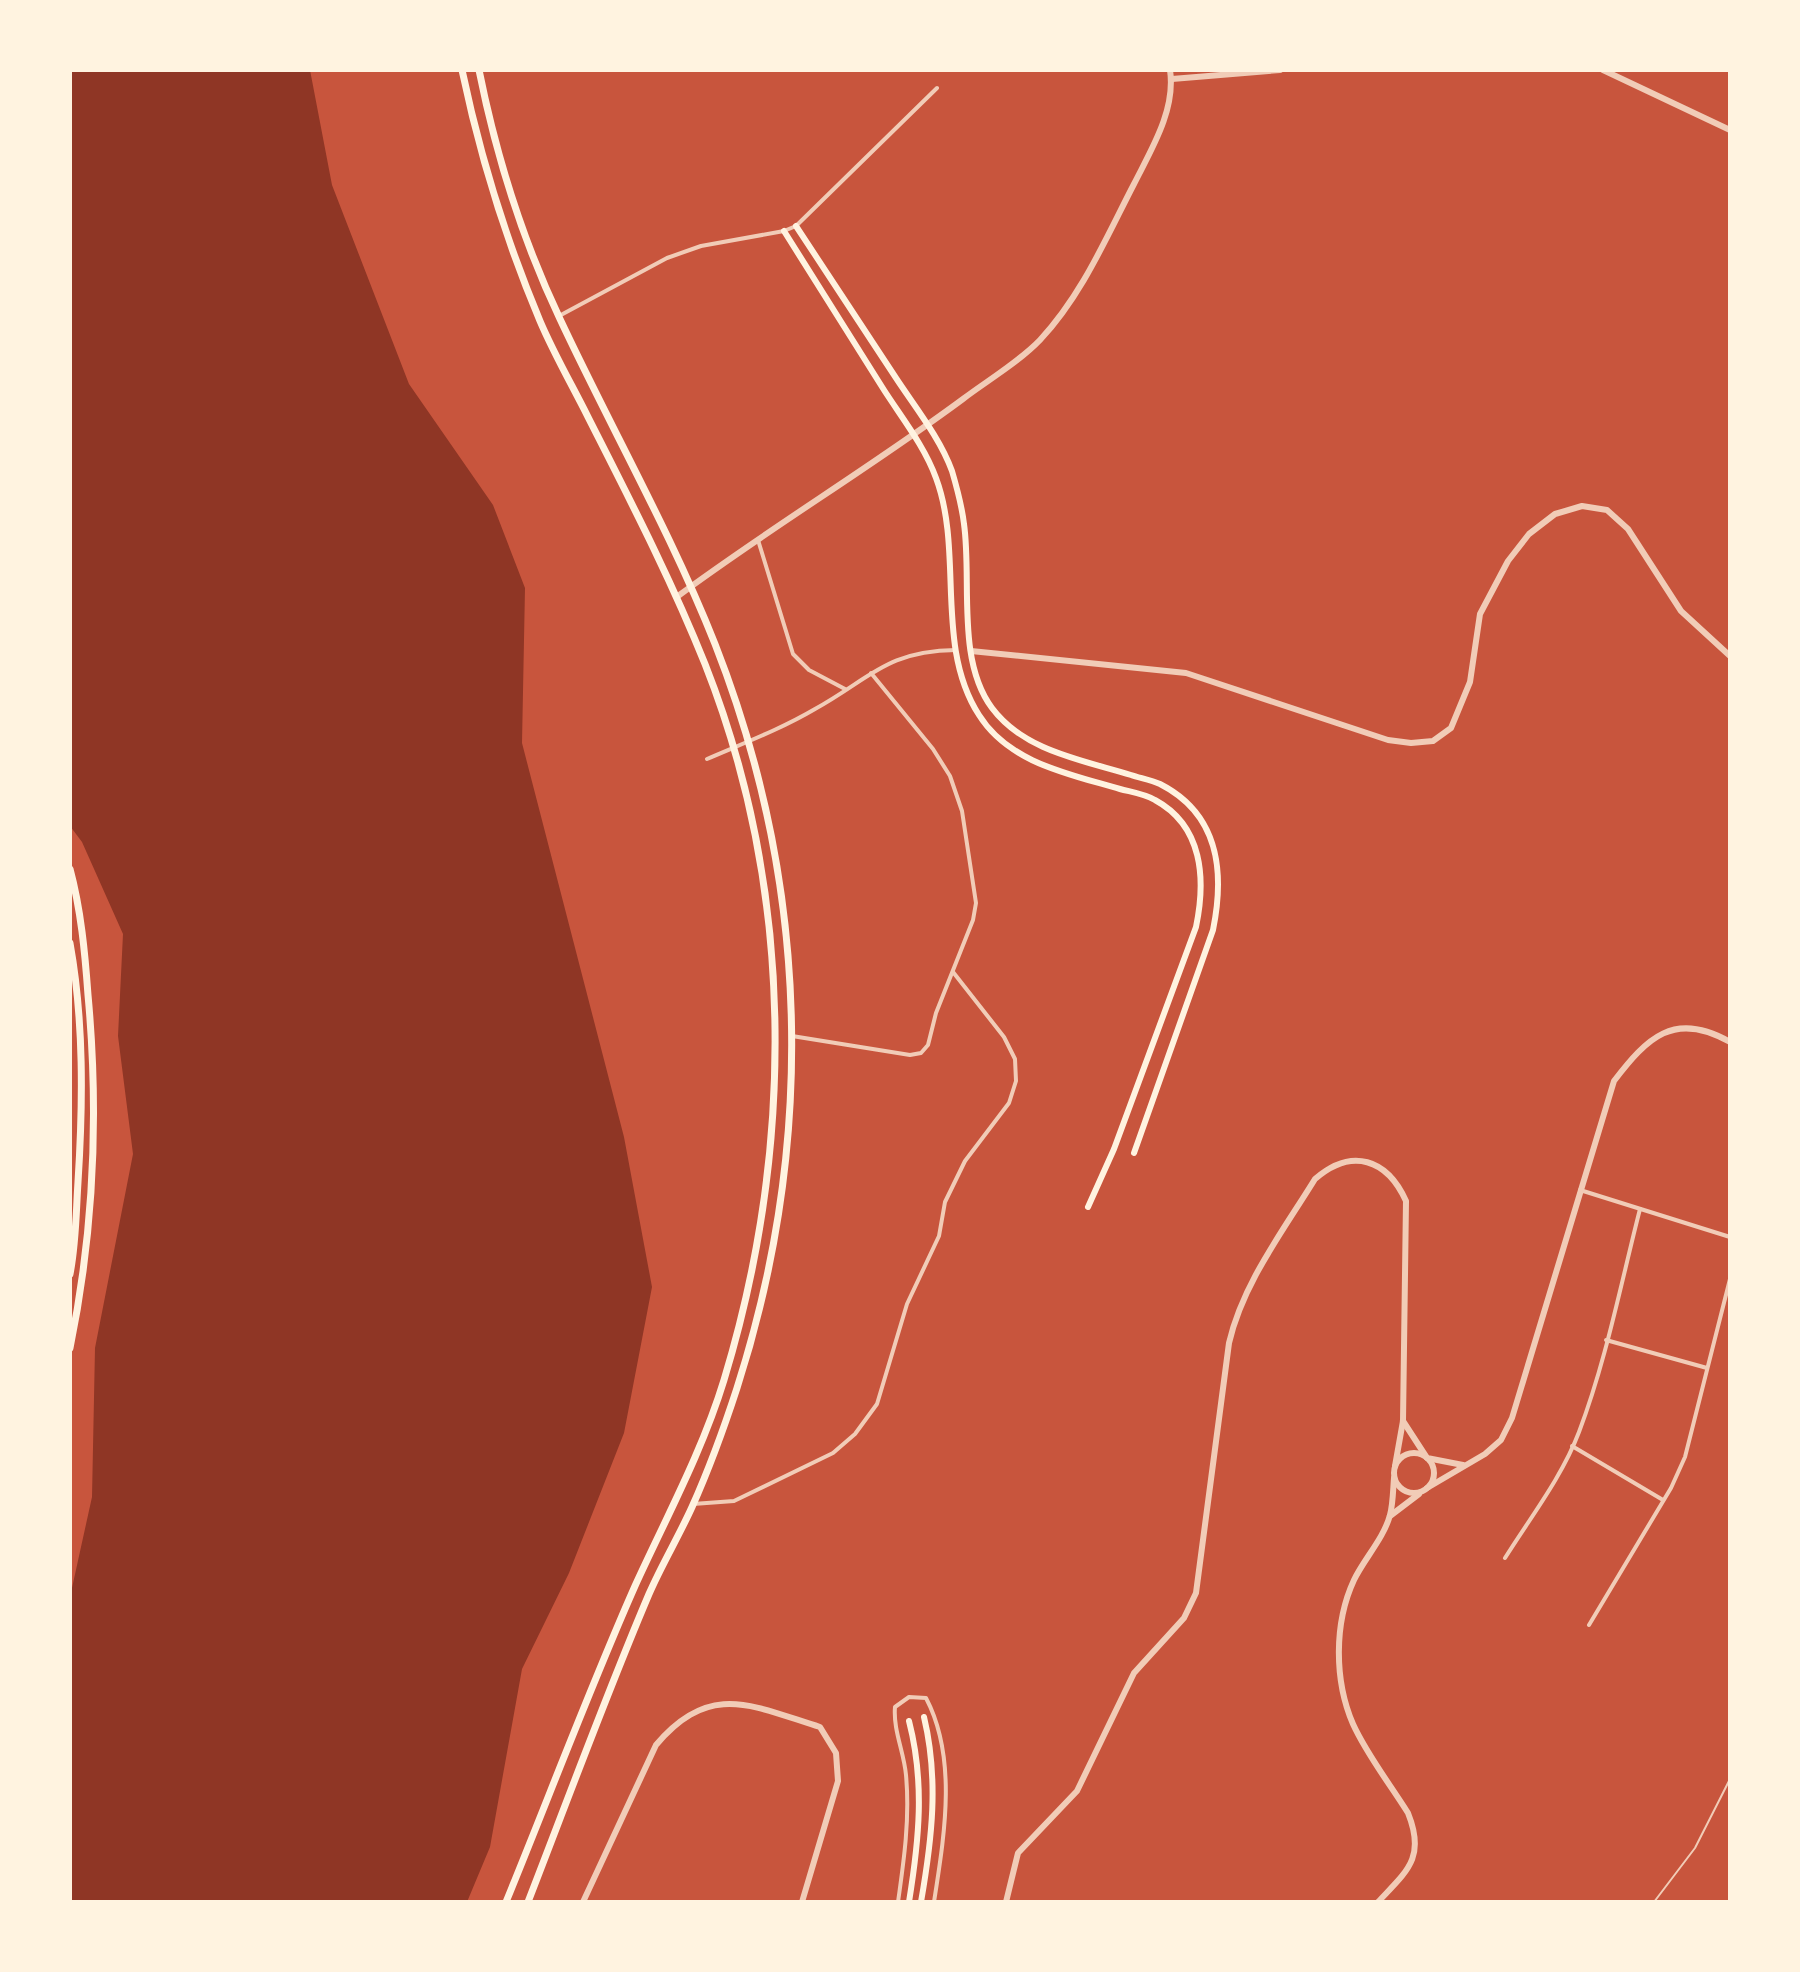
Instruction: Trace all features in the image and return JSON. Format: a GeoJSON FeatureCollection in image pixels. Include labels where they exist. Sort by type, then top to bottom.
{"type":"FeatureCollection","features":[{"type":"Feature","properties":{"kind":"main road"},"geometry":{"type":"LineString","coordinates":[[462,70],[510,245],[542,325],[678,596],[714,686],[742,773],[757,844],[773,952],[776,1036],[770,1165],[749,1287],[722,1385],[676,1500],[635,1587],[506,1902]]}},
{"type":"Feature","properties":{"kind":"main road"},"geometry":{"type":"LineString","coordinates":[[479,70],[494,134],[526,237],[559,316],[692,585],[730,682],[774,842],[789,946],[792,1036],[786,1165],[764,1291],[736,1390],[693,1504],[650,1591],[528,1902]]}},
{"type":"Feature","properties":{"kind":"main road"},"geometry":{"type":"LineString","coordinates":[[796,226],[928,425],[951,470],[964,524],[971,651],[977,678],[990,706],[1013,731],[1047,750],[1160,784],[1188,805],[1208,830],[1218,864],[1220,896],[1213,930],[1134,1153]]}},
{"type":"Feature","properties":{"kind":"main road"},"geometry":{"type":"LineString","coordinates":[[784,231],[913,435],[936,478],[948,525],[956,650],[965,685],[979,715],[1003,742],[1042,766],[1154,799],[1180,819],[1195,843],[1202,870],[1202,899],[1196,927],[1114,1149],[1088,1207]]}},
{"type":"Feature","properties":{"kind":"main road"},"geometry":{"type":"LineString","coordinates":[[70,869],[76,890],[92,1039],[93,1139],[93,1193],[83,1284],[70,1348]]}},
{"type":"Feature","properties":{"kind":"main road"},"geometry":{"type":"LineString","coordinates":[[70,943],[75,969],[82,1079],[74,1254],[70,1274]]}},
{"type":"Feature","properties":{"kind":"main road"},"geometry":{"type":"LineString","coordinates":[[921,1902],[935,1796],[924,1717]]}},
{"type":"Feature","properties":{"kind":"main road"},"geometry":{"type":"LineString","coordinates":[[909,1721],[917,1753],[921,1796],[919,1843],[909,1902]]}},
{"type":"Feature","properties":{"kind":"street"},"geometry":{"type":"LineString","coordinates":[[678,596],[758,538],[928,425],[1038,342],[1083,284],[1159,135],[1168,106],[1172,79],[1170,70]]}},
{"type":"Feature","properties":{"kind":"street"},"geometry":{"type":"LineString","coordinates":[[1172,79],[1280,70]]}},
{"type":"Feature","properties":{"kind":"street"},"geometry":{"type":"LineString","coordinates":[[1603,70],[1730,130]]}},
{"type":"Feature","properties":{"kind":"street"},"geometry":{"type":"LineString","coordinates":[[559,316],[667,258],[701,246],[784,231],[796,226],[937,88]]}},
{"type":"Feature","properties":{"kind":"street"},"geometry":{"type":"LineString","coordinates":[[971,651],[1186,673],[1388,740],[1411,743],[1433,741],[1451,728],[1470,682],[1480,614],[1508,561],[1529,534],[1555,514],[1582,506],[1607,510],[1628,529],[1681,611],[1730,656]]}},
{"type":"Feature","properties":{"kind":"street"},"geometry":{"type":"LineString","coordinates":[[758,538],[793,654],[809,670],[846,690]]}},
{"type":"Feature","properties":{"kind":"street"},"geometry":{"type":"LineString","coordinates":[[707,759],[780,728],[892,660],[930,651],[956,650]]}},
{"type":"Feature","properties":{"kind":"street"},"geometry":{"type":"LineString","coordinates":[[792,1036],[910,1055],[921,1053],[928,1045],[936,1013],[973,920],[976,903],[962,811],[950,776],[933,749],[871,673]]}},
{"type":"Feature","properties":{"kind":"street"},"geometry":{"type":"LineString","coordinates":[[693,1504],[734,1501],[833,1453],[855,1434],[877,1404],[907,1304],[939,1236],[945,1202],[965,1161],[1009,1103],[1016,1081],[1015,1059],[1004,1037],[953,972]]}},
{"type":"Feature","properties":{"kind":"street"},"geometry":{"type":"LineString","coordinates":[[1378,1902],[1406,1873],[1414,1860],[1416,1844],[1408,1813],[1353,1725],[1344,1696],[1339,1636],[1344,1606],[1354,1580],[1390,1516],[1424,1490],[1485,1454],[1501,1440],[1512,1418],[1614,1081],[1652,1037],[1680,1029],[1710,1031],[1730,1042]]}},
{"type":"Feature","properties":{"kind":"street"},"geometry":{"type":"LineString","coordinates":[[1006,1902],[1018,1853],[1077,1791],[1134,1673],[1184,1618],[1196,1593],[1235,1316],[1246,1291],[1315,1179],[1329,1166],[1350,1161],[1371,1162],[1387,1171],[1398,1183],[1406,1201],[1403,1421],[1390,1516]]}},
{"type":"Feature","properties":{"kind":"street"},"geometry":{"type":"LineString","coordinates":[[1580,1190],[1730,1237]]}},
{"type":"Feature","properties":{"kind":"street"},"geometry":{"type":"LineString","coordinates":[[1505,1558],[1572,1446],[1606,1340],[1640,1209]]}},
{"type":"Feature","properties":{"kind":"street"},"geometry":{"type":"LineString","coordinates":[[1589,1625],[1664,1500],[1685,1457],[1730,1279]]}},
{"type":"Feature","properties":{"kind":"street"},"geometry":{"type":"LineString","coordinates":[[1606,1340],[1707,1368]]}},
{"type":"Feature","properties":{"kind":"street"},"geometry":{"type":"LineString","coordinates":[[1394,1478],[1401,1490],[1408,1493],[1424,1490],[1434,1478],[1434,1469],[1403,1421]]}},
{"type":"Feature","properties":{"kind":"street"},"geometry":{"type":"LineString","coordinates":[[1572,1446],[1664,1500]]}},
{"type":"Feature","properties":{"kind":"street"},"geometry":{"type":"LineString","coordinates":[[1395,1466],[1409,1453],[1464,1465]]}},
{"type":"Feature","properties":{"kind":"street"},"geometry":{"type":"LineString","coordinates":[[898,1902],[908,1835],[906,1774],[894,1718],[895,1707],[909,1697],[926,1698],[933,1712],[943,1758],[946,1798],[934,1902]]}},
{"type":"Feature","properties":{"kind":"street"},"geometry":{"type":"LineString","coordinates":[[583,1902],[656,1745],[674,1724],[694,1711],[718,1704],[742,1703],[820,1727],[836,1753],[838,1781],[802,1902]]}},
{"type":"Feature","properties":{"kind":"lane"},"geometry":{"type":"LineString","coordinates":[[1654,1902],[1695,1848],[1730,1779]]}},
{"type":"Feature","properties":{"kind":"shaded area"},"geometry":{"type":"Polygon","coordinates":[[[70,70],[310,70],[332,185],[409,384],[493,505],[525,588],[522,743],[624,1137],[652,1287],[624,1433],[569,1573],[522,1669],[490,1847],[467,1902],[70,1902],[70,1597],[92,1497],[95,1348],[133,1154],[118,1036],[123,934],[82,842],[70,826],[70,70]]]}}]}
